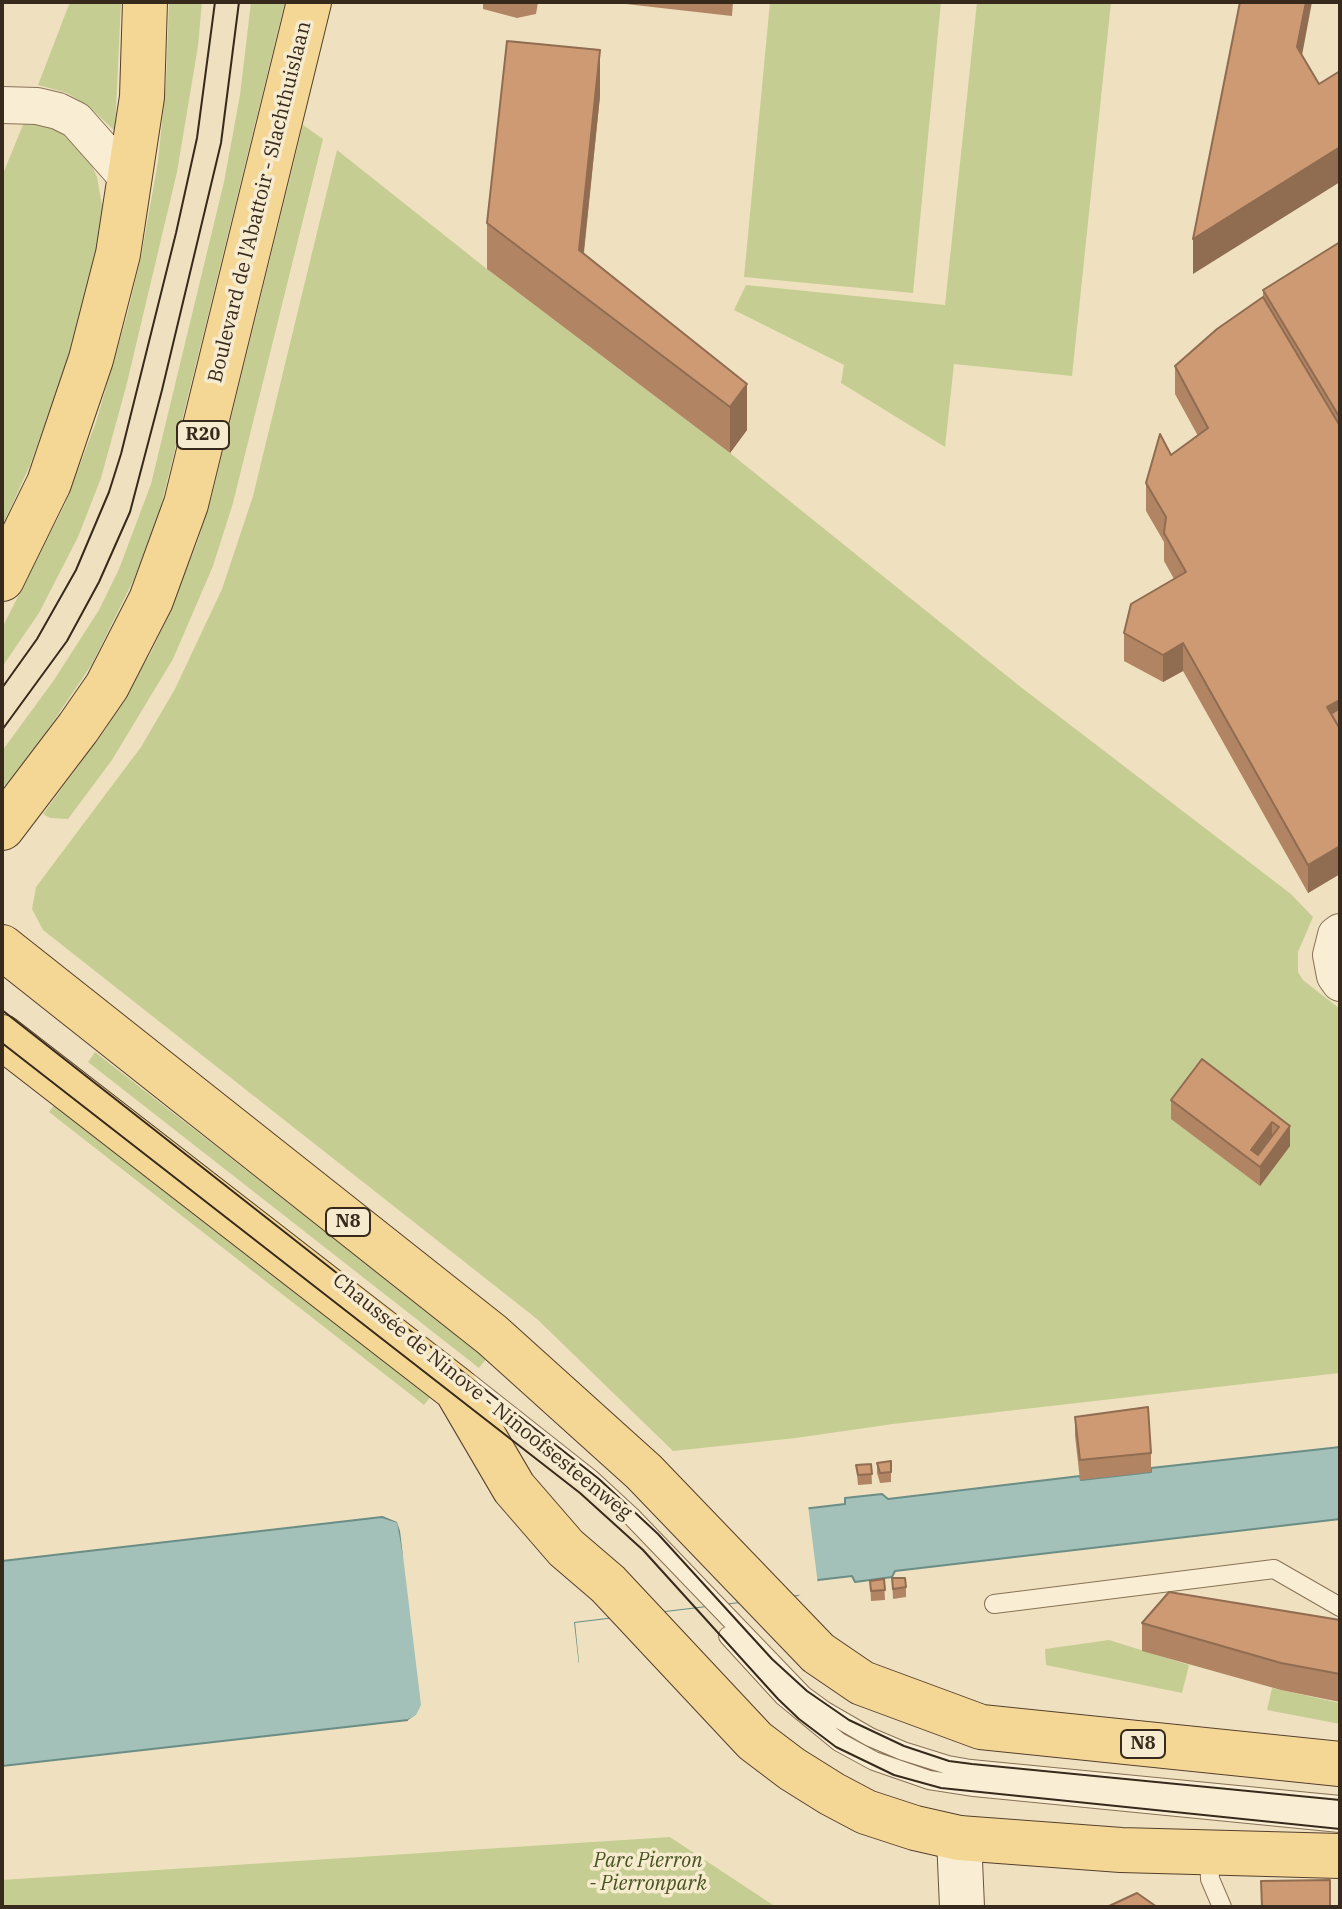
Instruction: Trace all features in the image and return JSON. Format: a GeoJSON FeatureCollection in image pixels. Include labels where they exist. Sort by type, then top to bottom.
{"type":"FeatureCollection","features":[{"type":"Feature","properties":{"kind":"main road"},"geometry":{"type":"LineString","coordinates":[[2,579],[49,483],[91,359],[118,254],[142,97],[145,2]]}},
{"type":"Feature","properties":{"kind":"main road","name":"Boulevard de l'Abattoir - Slachthuislaan"},"geometry":{"type":"LineString","coordinates":[[2,828],[100,697],[151,600],[186,504],[309,2]]}},
{"type":"Feature","properties":{"kind":"main road","name":"Chaussée de Ninove - Ninoofsesteenweg"},"geometry":{"type":"LineString","coordinates":[[2,947],[492,1335],[644,1472],[818,1653],[862,1683],[981,1727],[1340,1764]]}},
{"type":"Feature","properties":{"kind":"main road","name":"Chaussée de Ninove - Ninoofsesteenweg"},"geometry":{"type":"LineString","coordinates":[[2,1037],[456,1389],[514,1488],[566,1548],[608,1584],[755,1741],[792,1769],[866,1812],[959,1838],[1121,1850],[1340,1856]]}},
{"type":"Feature","properties":{"kind":"street"},"geometry":{"type":"LineString","coordinates":[[2,105],[37,106],[76,120],[131,182]]}},
{"type":"Feature","properties":{"kind":"street"},"geometry":{"type":"LineString","coordinates":[[1338,933],[1331,955],[1335,976],[1340,983]]}},
{"type":"Feature","properties":{"kind":"street"},"geometry":{"type":"LineString","coordinates":[[959,1838],[962,1907]]}},
{"type":"Feature","properties":{"kind":"lane","name":"Chaussée de Ninove - Ninoofsesteenweg"},"geometry":{"type":"LineString","coordinates":[[3,1018],[591,1479],[623,1517],[709,1606],[803,1695],[858,1731],[903,1751],[971,1769],[1340,1805]]}},
{"type":"Feature","properties":{"kind":"lane","name":"Chaussée de Ninove - Ninoofsesteenweg"},"geometry":{"type":"LineString","coordinates":[[456,1389],[623,1517]]}},
{"type":"Feature","properties":{"kind":"lane"},"geometry":{"type":"LineString","coordinates":[[994,1604],[1274,1569],[1340,1607]]}},
{"type":"Feature","properties":{"kind":"lane","name":"Chaussée de Ninove - Ninoofsesteenweg"},"geometry":{"type":"LineString","coordinates":[[709,1606],[783,1696],[815,1724],[839,1742],[874,1761],[929,1780],[1340,1823]]}},
{"type":"Feature","properties":{"kind":"lane"},"geometry":{"type":"LineString","coordinates":[[1209,1853],[1210,1879],[1222,1907]]}},
{"type":"Feature","properties":{"kind":"green space"},"geometry":{"type":"Polygon","coordinates":[[[70,2],[121,2],[115,131],[87,105],[67,93],[38,85],[70,2]]]}},
{"type":"Feature","properties":{"kind":"green space"},"geometry":{"type":"Polygon","coordinates":[[[169,2],[202,2],[198,46],[177,172],[126,387],[101,478],[78,537],[39,613],[2,667],[2,628],[65,504],[96,422],[127,315],[158,161],[166,83],[169,2]]]}},
{"type":"Feature","properties":{"kind":"green space"},"geometry":{"type":"Polygon","coordinates":[[[251,2],[285,2],[160,510],[134,579],[92,664],[6,786],[2,783],[2,751],[54,680],[99,610],[119,569],[151,484],[224,182],[240,95],[251,2]]]}},
{"type":"Feature","properties":{"kind":"green space"},"geometry":{"type":"Polygon","coordinates":[[[770,2],[941,2],[913,293],[744,277],[770,2]]]}},
{"type":"Feature","properties":{"kind":"green space"},"geometry":{"type":"Polygon","coordinates":[[[977,2],[1111,2],[1072,376],[954,364],[945,447],[841,383],[844,365],[734,310],[746,285],[945,305],[977,2]]]}},
{"type":"Feature","properties":{"kind":"green space"},"geometry":{"type":"Polygon","coordinates":[[[25,120],[60,130],[72,138],[90,161],[97,177],[104,216],[64,371],[30,465],[2,527],[2,176],[25,120]]]}},
{"type":"Feature","properties":{"kind":"green space"},"geometry":{"type":"Polygon","coordinates":[[[303,125],[323,139],[233,503],[213,566],[173,659],[112,760],[68,819],[50,818],[43,814],[106,728],[150,654],[198,540],[211,499],[303,125]]]}},
{"type":"Feature","properties":{"kind":"green space"},"geometry":{"type":"Polygon","coordinates":[[[337,150],[487,269],[730,453],[1022,688],[1291,894],[1313,917],[1298,952],[1298,972],[1303,980],[1340,1009],[1340,1373],[673,1451],[537,1319],[43,930],[32,909],[36,887],[141,747],[175,689],[222,589],[253,496],[337,150]]]}},
{"type":"Feature","properties":{"kind":"green space"},"geometry":{"type":"Polygon","coordinates":[[[95,1052],[487,1358],[479,1368],[88,1062],[95,1052]]]}},
{"type":"Feature","properties":{"kind":"green space"},"geometry":{"type":"Polygon","coordinates":[[[58,1100],[433,1394],[424,1405],[49,1112],[58,1100]]]}},
{"type":"Feature","properties":{"kind":"green space"},"geometry":{"type":"Polygon","coordinates":[[[1109,1640],[1189,1665],[1182,1693],[1046,1665],[1045,1649],[1109,1640]]]}},
{"type":"Feature","properties":{"kind":"green space"},"geometry":{"type":"Polygon","coordinates":[[[1272,1688],[1340,1703],[1340,1724],[1267,1710],[1272,1688]]]}},
{"type":"Feature","properties":{"kind":"green space","name":"Parc Pierron - Pierronpark"},"geometry":{"type":"Polygon","coordinates":[[[670,1837],[776,1907],[2,1907],[2,1880],[670,1837]]]}},
{"type":"Feature","properties":{"kind":"water"},"geometry":{"type":"Polygon","coordinates":[[[1340,1447],[1340,1519],[895,1571],[892,1577],[855,1582],[852,1576],[818,1580],[798,1595],[574,1622],[578,1662],[408,1720],[2,1766],[2,1561],[382,1517],[398,1522],[404,1556],[845,1504],[845,1498],[882,1494],[888,1499],[1080,1476],[1081,1480],[1151,1472],[1151,1468],[1340,1447]]]}},
{"type":"Feature","properties":{"kind":"pier"},"geometry":{"type":"Polygon","coordinates":[[[808,1505],[818,1585],[806,1594],[574,1622],[579,1666],[408,1724],[421,1705],[400,1531],[397,1522],[385,1517],[384,1513],[401,1520],[407,1552],[808,1505]]]}},
{"type":"Feature","properties":{"kind":"building"},"geometry":{"type":"Polygon","coordinates":[[[1240,2],[1306,2],[1297,47],[1319,84],[1340,71],[1340,147],[1193,239],[1240,2]]]}},
{"type":"Feature","properties":{"kind":"building"},"geometry":{"type":"Polygon","coordinates":[[[507,41],[600,50],[579,250],[747,384],[730,407],[487,223],[507,41]]]}},
{"type":"Feature","properties":{"kind":"building"},"geometry":{"type":"Polygon","coordinates":[[[1340,242],[1340,418],[1263,290],[1340,242]]]}},
{"type":"Feature","properties":{"kind":"building"},"geometry":{"type":"Polygon","coordinates":[[[1263,297],[1340,426],[1340,700],[1327,707],[1340,729],[1340,846],[1308,865],[1183,643],[1163,655],[1124,633],[1131,604],[1186,572],[1164,533],[1166,517],[1146,483],[1160,434],[1171,455],[1208,428],[1175,366],[1217,329],[1263,297]]]}},
{"type":"Feature","properties":{"kind":"building"},"geometry":{"type":"Polygon","coordinates":[[[1340,708],[1340,729],[1331,714],[1340,708]]]}},
{"type":"Feature","properties":{"kind":"building"},"geometry":{"type":"Polygon","coordinates":[[[1202,1059],[1290,1126],[1260,1167],[1171,1100],[1202,1059]],[[1272,1122],[1251,1150],[1258,1155],[1279,1127],[1272,1122]]]}},
{"type":"Feature","properties":{"kind":"building"},"geometry":{"type":"Polygon","coordinates":[[[1148,1407],[1151,1453],[1080,1460],[1075,1417],[1148,1407]]]}},
{"type":"Feature","properties":{"kind":"building"},"geometry":{"type":"Polygon","coordinates":[[[891,1461],[891,1472],[880,1473],[877,1463],[891,1461]]]}},
{"type":"Feature","properties":{"kind":"building"},"geometry":{"type":"Polygon","coordinates":[[[871,1464],[872,1474],[858,1475],[856,1465],[871,1464]]]}},
{"type":"Feature","properties":{"kind":"building"},"geometry":{"type":"Polygon","coordinates":[[[892,1578],[905,1578],[906,1587],[893,1589],[892,1578]]]}},
{"type":"Feature","properties":{"kind":"building"},"geometry":{"type":"Polygon","coordinates":[[[884,1579],[885,1590],[871,1591],[870,1581],[884,1579]]]}},
{"type":"Feature","properties":{"kind":"building"},"geometry":{"type":"Polygon","coordinates":[[[1169,1592],[1340,1620],[1340,1674],[1281,1663],[1142,1623],[1169,1592]]]}},
{"type":"Feature","properties":{"kind":"building"},"geometry":{"type":"Polygon","coordinates":[[[1330,1880],[1330,1907],[1262,1907],[1261,1881],[1330,1880]]]}},
{"type":"Feature","properties":{"kind":"building"},"geometry":{"type":"Polygon","coordinates":[[[1137,1893],[1157,1907],[1107,1907],[1137,1893]]]}},
{"type":"Feature","properties":{"kind":"tram line"},"geometry":{"type":"LineString","coordinates":[[2,688],[37,639],[76,570],[109,492],[121,454],[197,138],[215,2]]}},
{"type":"Feature","properties":{"kind":"tram line"},"geometry":{"type":"LineString","coordinates":[[2,730],[67,641],[99,582],[130,512],[221,143],[239,2]]}},
{"type":"Feature","properties":{"kind":"tram line"},"geometry":{"type":"LineString","coordinates":[[2,1010],[599,1479],[658,1534],[772,1659],[807,1691],[849,1720],[904,1746],[949,1761],[1340,1800]]}},
{"type":"Feature","properties":{"kind":"tram line"},"geometry":{"type":"LineString","coordinates":[[2,1043],[580,1493],[643,1550],[778,1699],[836,1747],[894,1775],[941,1788],[1340,1829]]}}]}
